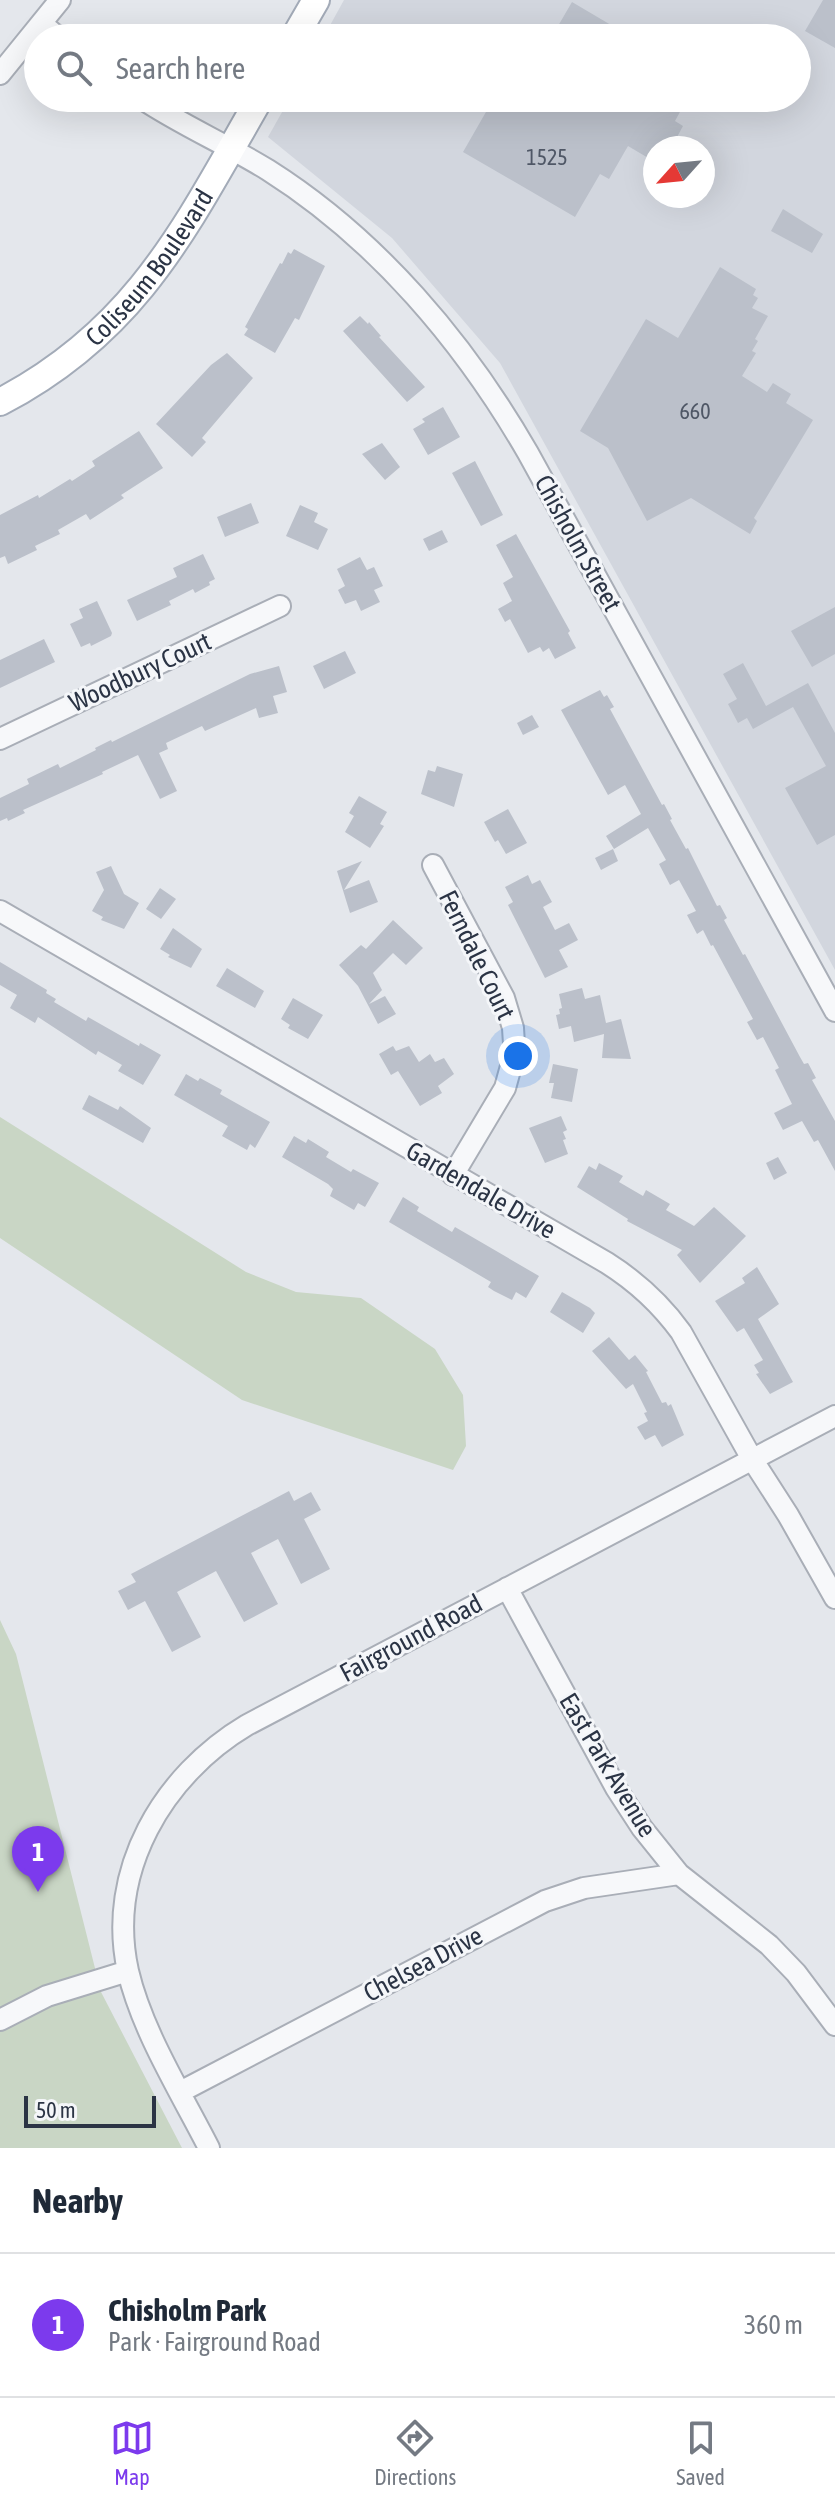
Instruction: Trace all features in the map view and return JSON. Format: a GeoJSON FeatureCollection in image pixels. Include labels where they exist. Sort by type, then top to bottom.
{"type":"FeatureCollection","features":[{"type":"Feature","properties":{"kind":"main road"},"geometry":{"type":"LineString","coordinates":[[302,24],[316,0]]}},
{"type":"Feature","properties":{"kind":"main road","name":"Coliseum Boulevard"},"geometry":{"type":"LineString","coordinates":[[0,402],[70,358],[115,320],[138,294],[173,247],[252,112]]}},
{"type":"Feature","properties":{"kind":"street"},"geometry":{"type":"LineString","coordinates":[[42,24],[60,0]]}},
{"type":"Feature","properties":{"kind":"street"},"geometry":{"type":"LineString","coordinates":[[0,74],[24,45]]}},
{"type":"Feature","properties":{"kind":"street","name":"Chisholm Street"},"geometry":{"type":"LineString","coordinates":[[164,112],[231,148],[296,189],[379,259],[433,317],[508,418],[835,1011]]}},
{"type":"Feature","properties":{"kind":"street","name":"Woodbury Court"},"geometry":{"type":"LineString","coordinates":[[0,739],[280,606]]}},
{"type":"Feature","properties":{"kind":"street","name":"Ferndale Court"},"geometry":{"type":"LineString","coordinates":[[433,865],[504,998],[513,1028],[513,1059],[505,1088],[453,1175]]}},
{"type":"Feature","properties":{"kind":"street","name":"Gardendale Drive"},"geometry":{"type":"LineString","coordinates":[[0,911],[607,1263],[655,1299],[693,1349],[752,1459],[835,1598]]}},
{"type":"Feature","properties":{"kind":"street","name":"Fairground Road"},"geometry":{"type":"LineString","coordinates":[[209,2148],[145,2020],[128,1971],[124,1935],[125,1898],[141,1840],[156,1811],[188,1770],[221,1740],[247,1725],[835,1416]]}},
{"type":"Feature","properties":{"kind":"street","name":"East Park Avenue"},"geometry":{"type":"LineString","coordinates":[[507,1588],[616,1788],[642,1828],[679,1874],[769,1945],[796,1973],[835,2025]]}},
{"type":"Feature","properties":{"kind":"street","name":"Chelsea Drive"},"geometry":{"type":"LineString","coordinates":[[180,2092],[545,1901],[584,1888],[679,1874]]}},
{"type":"Feature","properties":{"kind":"street"},"geometry":{"type":"LineString","coordinates":[[0,2020],[47,1996],[128,1971]]}},
{"type":"Feature","properties":{"kind":"shaded area"},"geometry":{"type":"Polygon","coordinates":[[[344,0],[835,0],[835,970],[500,363],[392,238],[268,137],[282,112],[811,112],[811,24],[331,24],[344,0]]]}},
{"type":"Feature","properties":{"kind":"green space"},"geometry":{"type":"Polygon","coordinates":[[[0,1117],[246,1272],[296,1292],[361,1298],[435,1349],[463,1395],[466,1446],[453,1470],[242,1400],[0,1238],[0,1117]]]}},
{"type":"Feature","properties":{"kind":"green space"},"geometry":{"type":"Polygon","coordinates":[[[0,1620],[16,1654],[101,1992],[182,2148],[0,2148],[0,1620]]]}},
{"type":"Feature","properties":{"kind":"building"},"geometry":{"type":"Polygon","coordinates":[[[823,0],[835,0],[835,48],[811,34],[809,24],[823,0]]]}},
{"type":"Feature","properties":{"kind":"building"},"geometry":{"type":"Polygon","coordinates":[[[572,2],[609,24],[559,24],[572,2]]]}},
{"type":"Feature","properties":{"kind":"building"},"geometry":{"type":"Polygon","coordinates":[[[486,112],[680,112],[675,121],[683,126],[678,136],[643,136],[643,155],[628,146],[609,179],[600,174],[575,217],[463,152],[486,112]]]}},
{"type":"Feature","properties":{"kind":"building"},"geometry":{"type":"Polygon","coordinates":[[[783,209],[823,234],[812,253],[771,231],[783,209]]]}},
{"type":"Feature","properties":{"kind":"building"},"geometry":{"type":"Polygon","coordinates":[[[294,249],[325,266],[299,320],[295,318],[275,353],[244,335],[248,329],[245,327],[280,263],[294,249]]]}},
{"type":"Feature","properties":{"kind":"building"},"geometry":{"type":"Polygon","coordinates":[[[720,267],[756,289],[753,295],[758,298],[752,308],[768,316],[755,339],[758,341],[752,351],[756,353],[742,376],[767,392],[773,383],[791,394],[786,403],[813,420],[754,518],[757,521],[750,534],[691,498],[647,521],[608,448],[580,431],[646,319],[678,338],[720,267]]]}},
{"type":"Feature","properties":{"kind":"building"},"geometry":{"type":"Polygon","coordinates":[[[360,316],[369,322],[425,387],[407,402],[343,331],[360,316]]]}},
{"type":"Feature","properties":{"kind":"building"},"geometry":{"type":"Polygon","coordinates":[[[227,353],[253,378],[202,438],[206,442],[192,457],[156,424],[211,365],[227,353]]]}},
{"type":"Feature","properties":{"kind":"building"},"geometry":{"type":"Polygon","coordinates":[[[443,407],[460,437],[428,455],[413,429],[425,422],[422,419],[443,407]]]}},
{"type":"Feature","properties":{"kind":"building"},"geometry":{"type":"Polygon","coordinates":[[[139,431],[163,468],[90,520],[86,514],[58,530],[60,534],[35,546],[37,550],[8,564],[5,556],[0,558],[0,515],[38,495],[39,498],[70,479],[72,481],[95,466],[92,461],[139,431]]]}},
{"type":"Feature","properties":{"kind":"building"},"geometry":{"type":"Polygon","coordinates":[[[382,443],[400,467],[385,480],[362,454],[382,443]]]}},
{"type":"Feature","properties":{"kind":"building"},"geometry":{"type":"Polygon","coordinates":[[[475,461],[503,515],[481,526],[452,473],[475,461]]]}},
{"type":"Feature","properties":{"kind":"building"},"geometry":{"type":"Polygon","coordinates":[[[251,503],[259,523],[225,537],[217,517],[251,503]]]}},
{"type":"Feature","properties":{"kind":"building"},"geometry":{"type":"Polygon","coordinates":[[[300,505],[318,513],[314,522],[328,529],[318,550],[286,536],[300,505]]]}},
{"type":"Feature","properties":{"kind":"building"},"geometry":{"type":"Polygon","coordinates":[[[442,530],[448,542],[429,551],[423,539],[442,530]]]}},
{"type":"Feature","properties":{"kind":"building"},"geometry":{"type":"Polygon","coordinates":[[[516,534],[570,631],[568,633],[576,648],[555,659],[549,648],[543,652],[540,647],[528,653],[510,619],[505,622],[498,609],[512,601],[503,583],[513,577],[496,545],[516,534]]]}},
{"type":"Feature","properties":{"kind":"building"},"geometry":{"type":"Polygon","coordinates":[[[203,554],[215,579],[209,582],[210,585],[195,593],[193,589],[169,601],[171,605],[137,621],[127,600],[177,577],[173,568],[203,554]]]}},
{"type":"Feature","properties":{"kind":"building"},"geometry":{"type":"Polygon","coordinates":[[[360,557],[367,570],[374,567],[383,586],[374,590],[380,602],[361,611],[356,600],[345,604],[338,590],[345,586],[337,569],[360,557]]]}},
{"type":"Feature","properties":{"kind":"building"},"geometry":{"type":"Polygon","coordinates":[[[97,601],[111,636],[91,646],[90,643],[81,647],[70,624],[83,618],[79,609],[97,601]]]}},
{"type":"Feature","properties":{"kind":"building"},"geometry":{"type":"Polygon","coordinates":[[[835,607],[835,654],[812,667],[791,631],[835,607]]]}},
{"type":"Feature","properties":{"kind":"building"},"geometry":{"type":"Polygon","coordinates":[[[44,639],[55,662],[0,688],[0,660],[44,639]]]}},
{"type":"Feature","properties":{"kind":"building"},"geometry":{"type":"Polygon","coordinates":[[[345,651],[356,673],[324,689],[313,666],[345,651]]]}},
{"type":"Feature","properties":{"kind":"building"},"geometry":{"type":"Polygon","coordinates":[[[743,663],[766,706],[808,683],[835,733],[835,835],[817,845],[785,788],[826,766],[793,707],[753,729],[747,718],[738,723],[728,704],[737,699],[723,674],[743,663]]]}},
{"type":"Feature","properties":{"kind":"building"},"geometry":{"type":"Polygon","coordinates":[[[279,666],[287,692],[273,696],[278,713],[259,718],[256,708],[205,731],[202,726],[166,743],[168,749],[159,753],[177,791],[160,799],[138,755],[23,810],[25,813],[8,821],[7,818],[0,821],[0,798],[29,784],[27,779],[58,764],[60,768],[111,740],[250,674],[279,666]]]}},
{"type":"Feature","properties":{"kind":"building"},"geometry":{"type":"Polygon","coordinates":[[[600,690],[614,707],[610,709],[717,906],[720,905],[727,918],[724,920],[743,955],[804,1064],[808,1063],[816,1078],[812,1080],[835,1121],[835,1171],[818,1140],[814,1142],[802,1121],[783,1130],[774,1113],[792,1104],[775,1070],[779,1068],[763,1037],[757,1040],[747,1022],[753,1019],[713,945],[703,930],[697,934],[687,915],[696,911],[679,880],[670,885],[659,864],[666,860],[648,828],[614,849],[606,836],[641,814],[625,785],[608,795],[561,710],[600,690]]]}},
{"type":"Feature","properties":{"kind":"building"},"geometry":{"type":"Polygon","coordinates":[[[532,715],[539,727],[523,735],[517,723],[532,715]]]}},
{"type":"Feature","properties":{"kind":"building"},"geometry":{"type":"Polygon","coordinates":[[[437,766],[463,774],[454,807],[421,794],[428,770],[435,772],[437,766]]]}},
{"type":"Feature","properties":{"kind":"building"},"geometry":{"type":"Polygon","coordinates":[[[359,796],[387,812],[380,824],[384,826],[370,848],[345,832],[354,816],[349,813],[359,796]]]}},
{"type":"Feature","properties":{"kind":"building"},"geometry":{"type":"Polygon","coordinates":[[[508,809],[527,843],[506,854],[484,822],[508,809]]]}},
{"type":"Feature","properties":{"kind":"building"},"geometry":{"type":"Polygon","coordinates":[[[613,849],[618,861],[601,870],[595,858],[613,849]]]}},
{"type":"Feature","properties":{"kind":"building"},"geometry":{"type":"Polygon","coordinates":[[[362,861],[344,890],[369,880],[378,902],[350,913],[337,871],[362,861]]]}},
{"type":"Feature","properties":{"kind":"building"},"geometry":{"type":"Polygon","coordinates":[[[111,866],[124,894],[139,903],[124,929],[101,920],[103,917],[92,911],[104,890],[96,872],[111,866]]]}},
{"type":"Feature","properties":{"kind":"building"},"geometry":{"type":"Polygon","coordinates":[[[528,875],[532,884],[540,880],[552,902],[543,907],[555,930],[569,923],[578,940],[559,950],[568,967],[545,978],[508,905],[513,902],[505,887],[528,875]]]}},
{"type":"Feature","properties":{"kind":"building"},"geometry":{"type":"Polygon","coordinates":[[[160,888],[176,899],[161,919],[146,909],[160,888]]]}},
{"type":"Feature","properties":{"kind":"building"},"geometry":{"type":"Polygon","coordinates":[[[393,920],[423,948],[406,965],[393,953],[373,973],[382,990],[369,1004],[385,996],[396,1014],[378,1024],[358,986],[339,965],[361,945],[366,949],[393,920]]]}},
{"type":"Feature","properties":{"kind":"building"},"geometry":{"type":"Polygon","coordinates":[[[173,928],[202,949],[191,968],[168,957],[170,955],[160,949],[173,928]]]}},
{"type":"Feature","properties":{"kind":"building"},"geometry":{"type":"Polygon","coordinates":[[[0,962],[47,990],[46,993],[56,999],[54,1002],[86,1021],[88,1017],[161,1055],[143,1085],[118,1071],[122,1065],[98,1051],[96,1055],[38,1017],[35,1023],[10,1008],[17,995],[0,985],[0,962]]]}},
{"type":"Feature","properties":{"kind":"building"},"geometry":{"type":"Polygon","coordinates":[[[227,968],[264,991],[255,1008],[216,986],[227,968]]]}},
{"type":"Feature","properties":{"kind":"building"},"geometry":{"type":"Polygon","coordinates":[[[582,988],[585,999],[600,995],[606,1023],[621,1019],[631,1059],[602,1058],[604,1034],[574,1042],[571,1026],[559,1029],[556,1015],[562,1008],[559,994],[582,988]]]}},
{"type":"Feature","properties":{"kind":"building"},"geometry":{"type":"Polygon","coordinates":[[[293,998],[323,1015],[308,1039],[288,1028],[290,1025],[281,1019],[293,998]]]}},
{"type":"Feature","properties":{"kind":"building"},"geometry":{"type":"Polygon","coordinates":[[[393,1046],[396,1051],[409,1046],[419,1062],[430,1054],[435,1062],[444,1058],[454,1074],[438,1086],[442,1093],[420,1106],[398,1071],[391,1075],[379,1054],[393,1046]]]}},
{"type":"Feature","properties":{"kind":"building"},"geometry":{"type":"Polygon","coordinates":[[[553,1064],[578,1069],[572,1102],[551,1098],[554,1083],[549,1083],[553,1064]]]}},
{"type":"Feature","properties":{"kind":"building"},"geometry":{"type":"Polygon","coordinates":[[[186,1074],[222,1090],[220,1094],[270,1122],[255,1148],[250,1144],[247,1150],[222,1136],[228,1126],[174,1095],[186,1074]]]}},
{"type":"Feature","properties":{"kind":"building"},"geometry":{"type":"Polygon","coordinates":[[[89,1095],[118,1110],[120,1106],[151,1128],[143,1143],[82,1109],[89,1095]]]}},
{"type":"Feature","properties":{"kind":"building"},"geometry":{"type":"Polygon","coordinates":[[[561,1116],[567,1130],[563,1132],[566,1139],[563,1140],[568,1154],[545,1163],[529,1128],[561,1116]]]}},
{"type":"Feature","properties":{"kind":"building"},"geometry":{"type":"Polygon","coordinates":[[[294,1136],[306,1143],[308,1139],[329,1152],[326,1157],[351,1172],[353,1169],[379,1183],[365,1207],[358,1203],[354,1210],[330,1196],[333,1189],[328,1184],[282,1157],[294,1136]]]}},
{"type":"Feature","properties":{"kind":"building"},"geometry":{"type":"Polygon","coordinates":[[[778,1157],[787,1173],[774,1180],[766,1163],[778,1157]]]}},
{"type":"Feature","properties":{"kind":"building"},"geometry":{"type":"Polygon","coordinates":[[[599,1163],[623,1176],[619,1182],[643,1196],[646,1190],[670,1204],[666,1210],[694,1226],[714,1207],[746,1236],[700,1283],[677,1255],[682,1250],[627,1221],[577,1187],[589,1166],[596,1170],[599,1163]]]}},
{"type":"Feature","properties":{"kind":"building"},"geometry":{"type":"Polygon","coordinates":[[[403,1197],[419,1207],[417,1211],[452,1232],[455,1227],[539,1276],[526,1298],[516,1292],[512,1300],[494,1291],[488,1287],[491,1282],[389,1222],[403,1197]]]}},
{"type":"Feature","properties":{"kind":"building"},"geometry":{"type":"Polygon","coordinates":[[[757,1267],[779,1304],[758,1319],[793,1382],[770,1394],[756,1374],[759,1373],[754,1365],[763,1360],[744,1328],[737,1332],[715,1301],[745,1283],[742,1278],[757,1267]]]}},
{"type":"Feature","properties":{"kind":"building"},"geometry":{"type":"Polygon","coordinates":[[[562,1292],[595,1313],[583,1333],[550,1312],[562,1292]]]}},
{"type":"Feature","properties":{"kind":"building"},"geometry":{"type":"Polygon","coordinates":[[[609,1337],[629,1360],[635,1355],[648,1371],[662,1403],[671,1404],[684,1435],[662,1447],[655,1435],[645,1440],[637,1427],[648,1421],[644,1413],[647,1412],[633,1384],[626,1389],[592,1351],[609,1337]]]}},
{"type":"Feature","properties":{"kind":"building"},"geometry":{"type":"Polygon","coordinates":[[[289,1491],[294,1501],[311,1492],[321,1510],[304,1519],[330,1569],[301,1584],[278,1539],[251,1553],[278,1604],[244,1622],[216,1571],[177,1592],[201,1637],[172,1652],[145,1601],[128,1610],[118,1591],[136,1582],[131,1574],[289,1491]]]}},
{"type":"Feature","properties":{"kind":"place","name":"Chisholm Park"},"geometry":{"type":"Point","coordinates":[38,1892]}}]}
